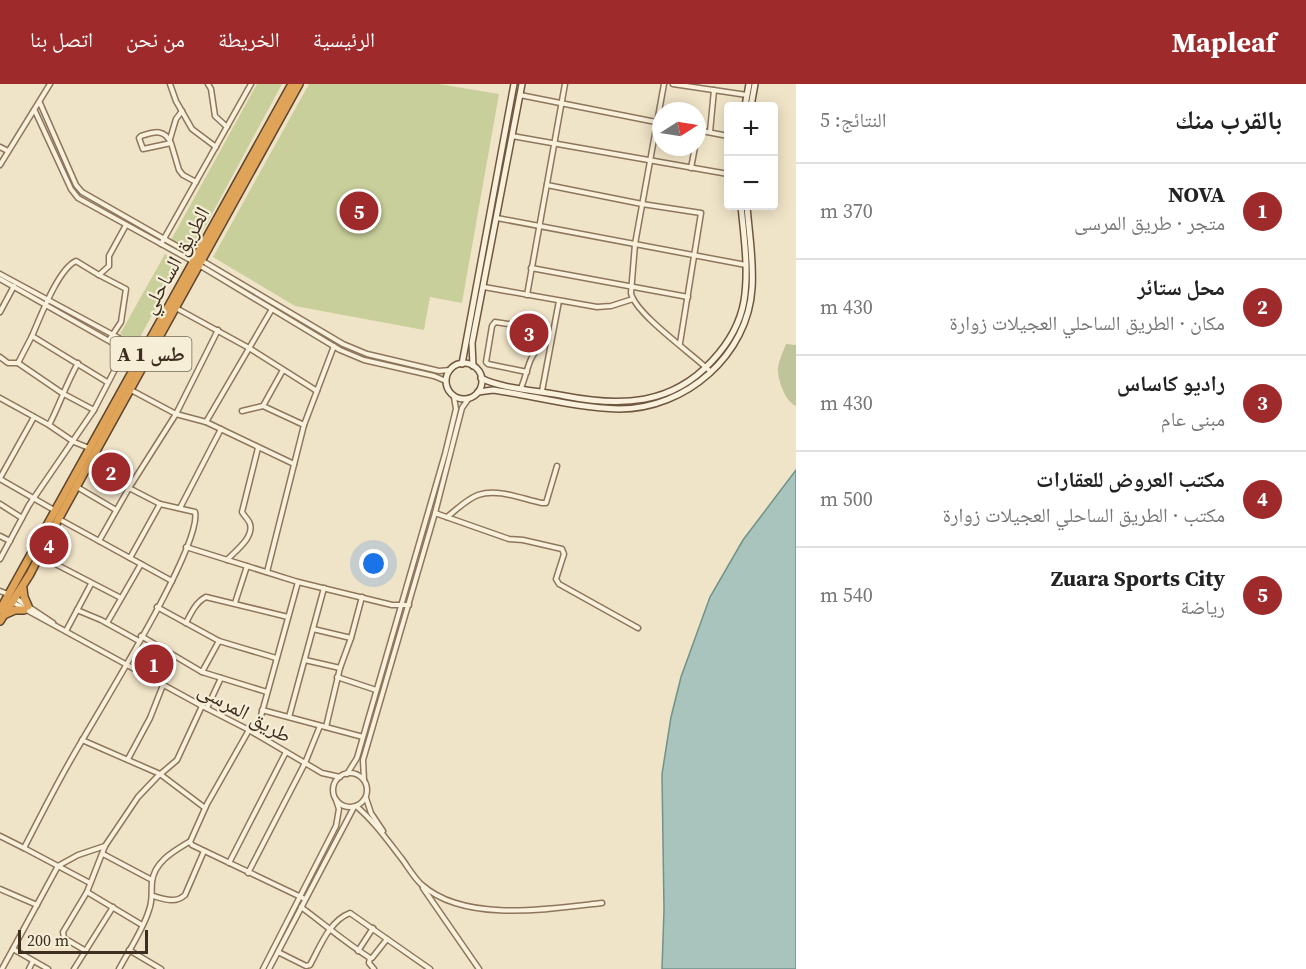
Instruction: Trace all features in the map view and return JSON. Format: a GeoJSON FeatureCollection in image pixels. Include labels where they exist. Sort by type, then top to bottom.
{"type":"FeatureCollection","features":[{"type":"Feature","properties":{"kind":"highway","name":"الطريق الساحلي"},"geometry":{"type":"LineString","coordinates":[[3,612],[54,510],[197,261],[292,84]]}},
{"type":"Feature","properties":{"kind":"highway","name":"A 1 طس"},"geometry":{"type":"LineString","coordinates":[[12,598],[23,587],[176,308],[197,261],[299,84]]}},
{"type":"Feature","properties":{"kind":"highway"},"geometry":{"type":"LineString","coordinates":[[3,612],[26,608],[23,587]]}},
{"type":"Feature","properties":{"kind":"highway","name":"A 1 طس"},"geometry":{"type":"LineString","coordinates":[[0,621],[3,612]]}},
{"type":"Feature","properties":{"kind":"street"},"geometry":{"type":"LineString","coordinates":[[0,165],[50,84]]}},
{"type":"Feature","properties":{"kind":"street"},"geometry":{"type":"LineString","coordinates":[[170,84],[182,111],[196,132],[216,147]]}},
{"type":"Feature","properties":{"kind":"street"},"geometry":{"type":"LineString","coordinates":[[208,84],[211,89],[215,116],[228,127]]}},
{"type":"Feature","properties":{"kind":"street"},"geometry":{"type":"LineString","coordinates":[[243,84],[248,90]]}},
{"type":"Feature","properties":{"kind":"street"},"geometry":{"type":"LineString","coordinates":[[161,244],[251,84]]}},
{"type":"Feature","properties":{"kind":"street"},"geometry":{"type":"LineString","coordinates":[[514,84],[484,287],[472,343],[473,366],[481,378],[489,382],[621,409],[657,403],[689,389],[734,343],[750,303],[752,269],[747,210]]}},
{"type":"Feature","properties":{"kind":"street"},"geometry":{"type":"LineString","coordinates":[[462,364],[491,234],[497,218],[522,84]]}},
{"type":"Feature","properties":{"kind":"street"},"geometry":{"type":"LineString","coordinates":[[526,295],[565,84]]}},
{"type":"Feature","properties":{"kind":"street"},"geometry":{"type":"LineString","coordinates":[[662,102],[664,84]]}},
{"type":"Feature","properties":{"kind":"street"},"geometry":{"type":"LineString","coordinates":[[673,84],[747,95]]}},
{"type":"Feature","properties":{"kind":"street"},"geometry":{"type":"LineString","coordinates":[[746,102],[749,84]]}},
{"type":"Feature","properties":{"kind":"street"},"geometry":{"type":"LineString","coordinates":[[752,102],[755,84]]}},
{"type":"Feature","properties":{"kind":"street"},"geometry":{"type":"LineString","coordinates":[[710,132],[714,90]]}},
{"type":"Feature","properties":{"kind":"street"},"geometry":{"type":"LineString","coordinates":[[520,95],[652,121]]}},
{"type":"Feature","properties":{"kind":"street"},"geometry":{"type":"LineString","coordinates":[[40,103],[76,185],[86,195],[164,239],[334,346],[358,358],[434,376],[446,381]]}},
{"type":"Feature","properties":{"kind":"street"},"geometry":{"type":"LineString","coordinates":[[35,111],[74,192],[82,201],[197,261],[361,352],[439,371],[450,370],[462,364],[473,366]]}},
{"type":"Feature","properties":{"kind":"street"},"geometry":{"type":"LineString","coordinates":[[170,141],[176,119],[182,111]]}},
{"type":"Feature","properties":{"kind":"street"},"geometry":{"type":"LineString","coordinates":[[170,141],[143,149],[140,138],[157,131],[164,134],[170,141],[181,172],[196,182]]}},
{"type":"Feature","properties":{"kind":"street"},"geometry":{"type":"LineString","coordinates":[[706,132],[724,135]]}},
{"type":"Feature","properties":{"kind":"street"},"geometry":{"type":"LineString","coordinates":[[512,136],[724,173]]}},
{"type":"Feature","properties":{"kind":"street"},"geometry":{"type":"LineString","coordinates":[[0,147],[8,151]]}},
{"type":"Feature","properties":{"kind":"street"},"geometry":{"type":"LineString","coordinates":[[652,152],[635,244],[631,286],[633,299],[656,324],[709,370]]}},
{"type":"Feature","properties":{"kind":"street"},"geometry":{"type":"LineString","coordinates":[[691,168],[693,156]]}},
{"type":"Feature","properties":{"kind":"street"},"geometry":{"type":"LineString","coordinates":[[547,185],[701,213],[680,344]]}},
{"type":"Feature","properties":{"kind":"street"},"geometry":{"type":"LineString","coordinates":[[709,370],[741,314],[746,285],[741,210]]}},
{"type":"Feature","properties":{"kind":"street"},"geometry":{"type":"LineString","coordinates":[[120,221],[123,216]]}},
{"type":"Feature","properties":{"kind":"street"},"geometry":{"type":"LineString","coordinates":[[497,218],[746,265]]}},
{"type":"Feature","properties":{"kind":"street"},"geometry":{"type":"LineString","coordinates":[[99,275],[109,266],[109,256],[126,225]]}},
{"type":"Feature","properties":{"kind":"street"},"geometry":{"type":"LineString","coordinates":[[18,363],[66,270],[75,262],[79,262],[126,289],[121,322],[109,340]]}},
{"type":"Feature","properties":{"kind":"street"},"geometry":{"type":"LineString","coordinates":[[531,268],[688,297]]}},
{"type":"Feature","properties":{"kind":"street"},"geometry":{"type":"LineString","coordinates":[[0,274],[125,350],[141,355]]}},
{"type":"Feature","properties":{"kind":"street"},"geometry":{"type":"LineString","coordinates":[[0,279],[15,284]]}},
{"type":"Feature","properties":{"kind":"street"},"geometry":{"type":"LineString","coordinates":[[0,312],[15,284]]}},
{"type":"Feature","properties":{"kind":"street"},"geometry":{"type":"LineString","coordinates":[[484,287],[605,307],[633,299]]}},
{"type":"Feature","properties":{"kind":"street"},"geometry":{"type":"LineString","coordinates":[[542,392],[559,300]]}},
{"type":"Feature","properties":{"kind":"street"},"geometry":{"type":"LineString","coordinates":[[206,422],[275,304]]}},
{"type":"Feature","properties":{"kind":"street"},"geometry":{"type":"LineString","coordinates":[[176,308],[249,348],[316,391]]}},
{"type":"Feature","properties":{"kind":"street"},"geometry":{"type":"LineString","coordinates":[[63,311],[112,335],[141,355]]}},
{"type":"Feature","properties":{"kind":"street"},"geometry":{"type":"LineString","coordinates":[[522,388],[532,358],[541,343],[538,332],[536,328],[495,322],[492,326],[486,362],[527,372]]}},
{"type":"Feature","properties":{"kind":"street"},"geometry":{"type":"LineString","coordinates":[[99,541],[129,488],[176,414],[218,330]]}},
{"type":"Feature","properties":{"kind":"street"},"geometry":{"type":"LineString","coordinates":[[32,336],[107,382]]}},
{"type":"Feature","properties":{"kind":"street"},"geometry":{"type":"LineString","coordinates":[[267,572],[304,425],[334,346]]}},
{"type":"Feature","properties":{"kind":"street"},"geometry":{"type":"LineString","coordinates":[[0,559],[22,518],[94,410],[125,350]]}},
{"type":"Feature","properties":{"kind":"street"},"geometry":{"type":"LineString","coordinates":[[358,358],[361,352]]}},
{"type":"Feature","properties":{"kind":"street"},"geometry":{"type":"LineString","coordinates":[[0,357],[8,363],[18,363],[62,393],[94,410]]}},
{"type":"Feature","properties":{"kind":"street"},"geometry":{"type":"LineString","coordinates":[[49,425],[78,363]]}},
{"type":"Feature","properties":{"kind":"street"},"geometry":{"type":"LineString","coordinates":[[263,406],[283,370]]}},
{"type":"Feature","properties":{"kind":"street"},"geometry":{"type":"LineString","coordinates":[[347,774],[355,764],[456,409],[454,396],[447,387],[446,381],[450,370]]}},
{"type":"Feature","properties":{"kind":"street"},"geometry":{"type":"LineString","coordinates":[[478,392],[481,378]]}},
{"type":"Feature","properties":{"kind":"street"},"geometry":{"type":"LineString","coordinates":[[131,390],[176,414],[206,422],[294,464]]}},
{"type":"Feature","properties":{"kind":"street"},"geometry":{"type":"LineString","coordinates":[[478,969],[371,813],[366,798],[367,788],[363,780],[363,760],[435,513],[462,408],[468,398],[478,392],[493,390],[600,404]]}},
{"type":"Feature","properties":{"kind":"street"},"geometry":{"type":"LineString","coordinates":[[454,396],[468,398]]}},
{"type":"Feature","properties":{"kind":"street"},"geometry":{"type":"LineString","coordinates":[[0,398],[49,425],[74,442],[89,448]]}},
{"type":"Feature","properties":{"kind":"street"},"geometry":{"type":"LineString","coordinates":[[242,411],[263,406],[304,425]]}},
{"type":"Feature","properties":{"kind":"street"},"geometry":{"type":"LineString","coordinates":[[34,417],[0,479],[54,510]]}},
{"type":"Feature","properties":{"kind":"street"},"geometry":{"type":"LineString","coordinates":[[180,508],[221,429]]}},
{"type":"Feature","properties":{"kind":"street"},"geometry":{"type":"LineString","coordinates":[[227,560],[246,541],[250,528],[250,522],[242,512],[258,448]]}},
{"type":"Feature","properties":{"kind":"street"},"geometry":{"type":"LineString","coordinates":[[447,517],[477,496],[489,494],[499,493],[546,503],[557,466]]}},
{"type":"Feature","properties":{"kind":"street"},"geometry":{"type":"LineString","coordinates":[[77,486],[116,510]]}},
{"type":"Feature","properties":{"kind":"street"},"geometry":{"type":"LineString","coordinates":[[24,848],[172,581],[186,548],[196,515],[195,512],[160,504],[129,488]]}},
{"type":"Feature","properties":{"kind":"street"},"geometry":{"type":"LineString","coordinates":[[0,504],[22,518]]}},
{"type":"Feature","properties":{"kind":"street"},"geometry":{"type":"LineString","coordinates":[[130,558],[160,504]]}},
{"type":"Feature","properties":{"kind":"street"},"geometry":{"type":"LineString","coordinates":[[435,513],[509,539],[562,549],[564,554],[556,579],[559,584],[638,628]]}},
{"type":"Feature","properties":{"kind":"street"},"geometry":{"type":"LineString","coordinates":[[59,518],[172,581]]}},
{"type":"Feature","properties":{"kind":"street"},"geometry":{"type":"LineString","coordinates":[[0,536],[10,541]]}},
{"type":"Feature","properties":{"kind":"street"},"geometry":{"type":"LineString","coordinates":[[186,548],[298,582],[395,605],[409,605]]}},
{"type":"Feature","properties":{"kind":"street"},"geometry":{"type":"LineString","coordinates":[[40,556],[121,598]]}},
{"type":"Feature","properties":{"kind":"street"},"geometry":{"type":"LineString","coordinates":[[107,623],[141,564]]}},
{"type":"Feature","properties":{"kind":"street"},"geometry":{"type":"LineString","coordinates":[[235,603],[247,566]]}},
{"type":"Feature","properties":{"kind":"street"},"geometry":{"type":"LineString","coordinates":[[256,734],[298,582]]}},
{"type":"Feature","properties":{"kind":"street"},"geometry":{"type":"LineString","coordinates":[[66,631],[91,584]]}},
{"type":"Feature","properties":{"kind":"street"},"geometry":{"type":"LineString","coordinates":[[289,717],[324,588]]}},
{"type":"Feature","properties":{"kind":"street","name":"طريق المرسى"},"geometry":{"type":"LineString","coordinates":[[0,591],[66,631],[256,734],[322,773],[331,780],[334,787]]}},
{"type":"Feature","properties":{"kind":"street"},"geometry":{"type":"LineString","coordinates":[[186,623],[203,598],[212,597],[288,617]]}},
{"type":"Feature","properties":{"kind":"street"},"geometry":{"type":"LineString","coordinates":[[326,727],[339,668],[351,638],[362,597]]}},
{"type":"Feature","properties":{"kind":"street"},"geometry":{"type":"LineString","coordinates":[[157,607],[219,640],[276,658]]}},
{"type":"Feature","properties":{"kind":"street"},"geometry":{"type":"LineString","coordinates":[[77,610],[140,638],[202,672],[267,692]]}},
{"type":"Feature","properties":{"kind":"street"},"geometry":{"type":"LineString","coordinates":[[313,629],[351,638]]}},
{"type":"Feature","properties":{"kind":"street"},"geometry":{"type":"LineString","coordinates":[[202,672],[219,640]]}},
{"type":"Feature","properties":{"kind":"street"},"geometry":{"type":"LineString","coordinates":[[305,660],[339,668]]}},
{"type":"Feature","properties":{"kind":"street"},"geometry":{"type":"LineString","coordinates":[[86,951],[62,935],[87,892],[105,846],[138,797],[177,760],[221,678]]}},
{"type":"Feature","properties":{"kind":"street"},"geometry":{"type":"LineString","coordinates":[[337,678],[376,690]]}},
{"type":"Feature","properties":{"kind":"street"},"geometry":{"type":"LineString","coordinates":[[128,760],[150,718],[164,684]]}},
{"type":"Feature","properties":{"kind":"street"},"geometry":{"type":"LineString","coordinates":[[262,710],[363,737]]}},
{"type":"Feature","properties":{"kind":"street"},"geometry":{"type":"LineString","coordinates":[[248,873],[305,763],[320,726]]}},
{"type":"Feature","properties":{"kind":"street"},"geometry":{"type":"LineString","coordinates":[[119,969],[149,912],[153,896],[154,872],[176,850],[190,842],[205,808],[249,730]]}},
{"type":"Feature","properties":{"kind":"street"},"geometry":{"type":"LineString","coordinates":[[82,740],[160,774],[205,808]]}},
{"type":"Feature","properties":{"kind":"street"},"geometry":{"type":"LineString","coordinates":[[229,863],[286,752]]}},
{"type":"Feature","properties":{"kind":"street","name":"طريق المرسى"},"geometry":{"type":"LineString","coordinates":[[322,773],[340,777]]}},
{"type":"Feature","properties":{"kind":"street"},"geometry":{"type":"LineString","coordinates":[[270,969],[301,907],[302,898],[336,826],[339,809],[334,787],[340,777],[347,774],[353,774],[363,780]]}},
{"type":"Feature","properties":{"kind":"street"},"geometry":{"type":"LineString","coordinates":[[263,969],[355,807],[366,798]]}},
{"type":"Feature","properties":{"kind":"street"},"geometry":{"type":"LineString","coordinates":[[336,800],[347,807],[355,807],[389,842]]}},
{"type":"Feature","properties":{"kind":"street"},"geometry":{"type":"LineString","coordinates":[[1,838],[90,883]]}},
{"type":"Feature","properties":{"kind":"street"},"geometry":{"type":"LineString","coordinates":[[190,842],[302,898]]}},
{"type":"Feature","properties":{"kind":"street"},"geometry":{"type":"LineString","coordinates":[[2,969],[58,866],[78,855],[105,846]]}},
{"type":"Feature","properties":{"kind":"street"},"geometry":{"type":"LineString","coordinates":[[153,896],[171,901],[185,895],[204,851]]}},
{"type":"Feature","properties":{"kind":"street"},"geometry":{"type":"LineString","coordinates":[[103,854],[152,880]]}},
{"type":"Feature","properties":{"kind":"street"},"geometry":{"type":"LineString","coordinates":[[421,885],[444,898],[471,906],[519,912],[602,903]]}},
{"type":"Feature","properties":{"kind":"street"},"geometry":{"type":"LineString","coordinates":[[1,891],[37,905]]}},
{"type":"Feature","properties":{"kind":"street"},"geometry":{"type":"LineString","coordinates":[[87,892],[142,925]]}},
{"type":"Feature","properties":{"kind":"street"},"geometry":{"type":"LineString","coordinates":[[74,969],[113,907]]}},
{"type":"Feature","properties":{"kind":"street"},"geometry":{"type":"LineString","coordinates":[[301,907],[370,958]]}},
{"type":"Feature","properties":{"kind":"street"},"geometry":{"type":"LineString","coordinates":[[278,952],[306,966],[310,965],[330,928],[350,913],[430,969]]}},
{"type":"Feature","properties":{"kind":"street"},"geometry":{"type":"LineString","coordinates":[[358,951],[373,928]]}},
{"type":"Feature","properties":{"kind":"street"},"geometry":{"type":"LineString","coordinates":[[370,958],[387,939]]}},
{"type":"Feature","properties":{"kind":"street"},"geometry":{"type":"LineString","coordinates":[[13,949],[48,969]]}},
{"type":"Feature","properties":{"kind":"street"},"geometry":{"type":"LineString","coordinates":[[129,950],[161,969]]}},
{"type":"Feature","properties":{"kind":"street"},"geometry":{"type":"LineString","coordinates":[[370,958],[369,963],[374,969]]}},
{"type":"Feature","properties":{"kind":"street"},"geometry":{"type":"LineString","coordinates":[[29,969],[33,961]]}},
{"type":"Feature","properties":{"kind":"green space"},"geometry":{"type":"Polygon","coordinates":[[[257,84],[282,84],[192,251],[171,240],[257,84]]]}},
{"type":"Feature","properties":{"kind":"green space"},"geometry":{"type":"Polygon","coordinates":[[[309,84],[439,84],[499,94],[462,303],[430,297],[424,330],[295,306],[213,257],[309,84]]]}},
{"type":"Feature","properties":{"kind":"green space"},"geometry":{"type":"Polygon","coordinates":[[[165,254],[180,263],[137,343],[120,334],[165,254]]]}},
{"type":"Feature","properties":{"kind":"green space"},"geometry":{"type":"Polygon","coordinates":[[[786,344],[796,345],[796,406],[792,404],[781,387],[778,372],[780,358],[786,344]]]}},
{"type":"Feature","properties":{"kind":"water"},"geometry":{"type":"Polygon","coordinates":[[[796,470],[796,969],[662,969],[664,910],[662,774],[671,717],[681,677],[710,597],[743,540],[796,470]]]}},
{"type":"Feature","properties":{"kind":"place","name":"Zuara Sports City"},"geometry":{"type":"Point","coordinates":[359,211]}},
{"type":"Feature","properties":{"kind":"place","name":"راديو كاساس"},"geometry":{"type":"Point","coordinates":[529,333]}},
{"type":"Feature","properties":{"kind":"place","name":"محل ستائر"},"geometry":{"type":"Point","coordinates":[111,472]}},
{"type":"Feature","properties":{"kind":"place","name":"مكتب العروض للعقارات"},"geometry":{"type":"Point","coordinates":[49,545]}},
{"type":"Feature","properties":{"kind":"place","name":"NOVA"},"geometry":{"type":"Point","coordinates":[154,664]}}]}
